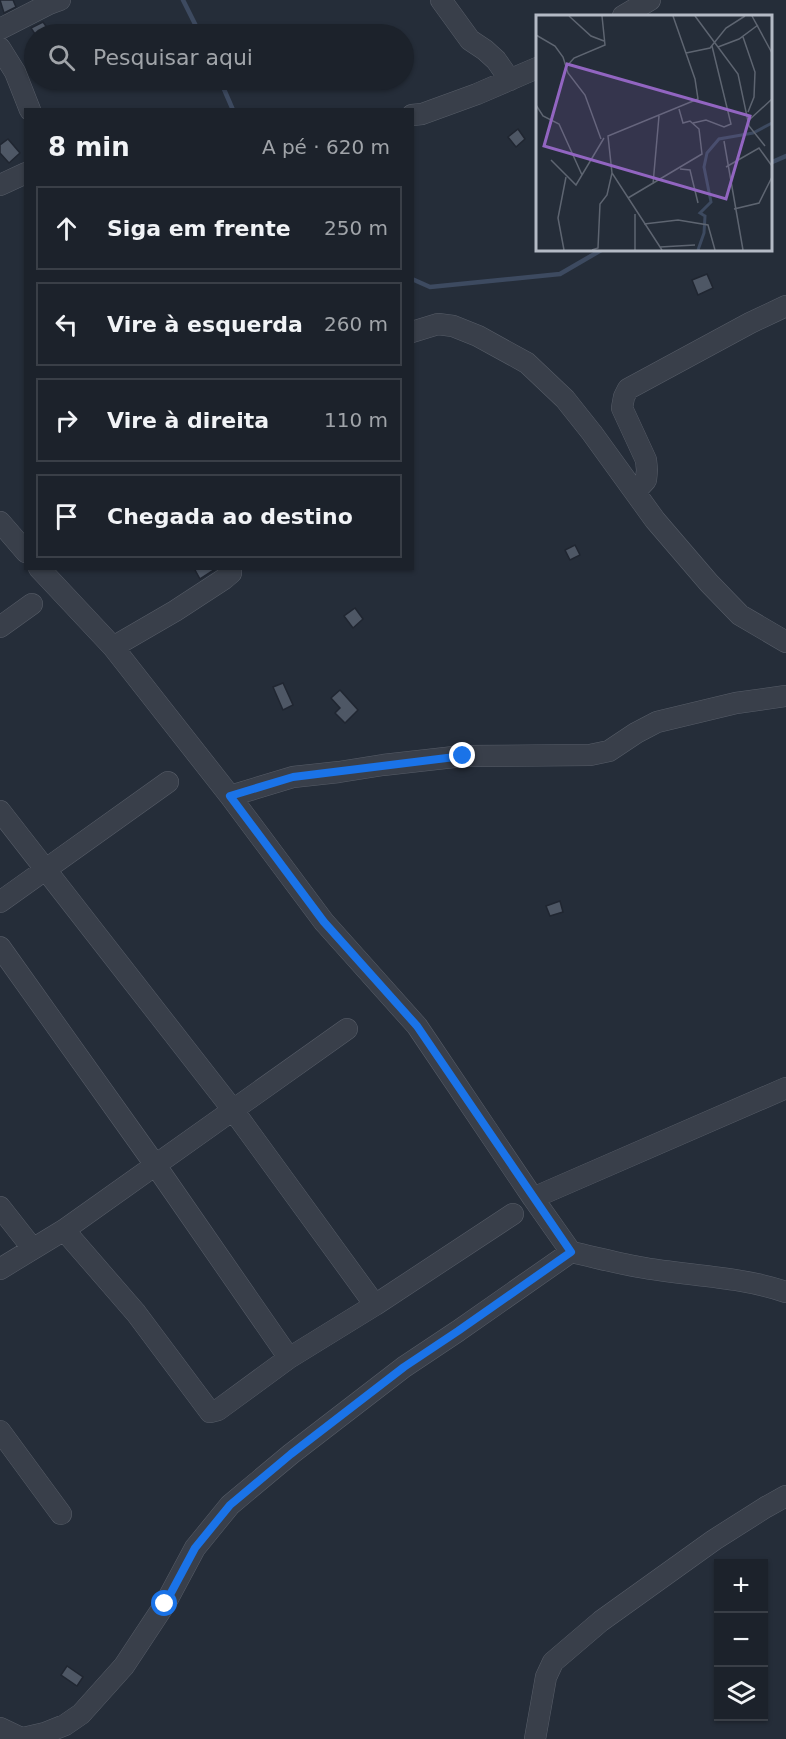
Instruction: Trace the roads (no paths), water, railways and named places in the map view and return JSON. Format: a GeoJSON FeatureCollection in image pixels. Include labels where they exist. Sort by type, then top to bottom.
{"type":"FeatureCollection","features":[{"type":"Feature","properties":{"kind":"street"},"geometry":{"type":"LineString","coordinates":[[441,0],[470,40],[496,60],[510,80]]}},
{"type":"Feature","properties":{"kind":"street"},"geometry":{"type":"LineString","coordinates":[[625,15],[650,0]]}},
{"type":"Feature","properties":{"kind":"street"},"geometry":{"type":"LineString","coordinates":[[0,29],[50,1]]}},
{"type":"Feature","properties":{"kind":"street"},"geometry":{"type":"LineString","coordinates":[[0,48],[15,72],[29,108]]}},
{"type":"Feature","properties":{"kind":"street"},"geometry":{"type":"LineString","coordinates":[[414,115],[477,94],[536,68]]}},
{"type":"Feature","properties":{"kind":"street"},"geometry":{"type":"LineString","coordinates":[[0,185],[24,174]]}},
{"type":"Feature","properties":{"kind":"street"},"geometry":{"type":"LineString","coordinates":[[635,492],[646,480],[647,470],[646,460],[622,408],[628,389],[786,306]]}},
{"type":"Feature","properties":{"kind":"street"},"geometry":{"type":"LineString","coordinates":[[414,331],[438,324],[453,326],[478,336],[527,363],[565,399],[655,520],[709,583],[740,615],[786,642]]}},
{"type":"Feature","properties":{"kind":"street"},"geometry":{"type":"LineString","coordinates":[[0,522],[24,550]]}},
{"type":"Feature","properties":{"kind":"street"},"geometry":{"type":"LineString","coordinates":[[41,570],[113,647],[230,796],[324,922],[417,1026],[571,1252],[640,1267],[769,1286],[786,1292]]}},
{"type":"Feature","properties":{"kind":"street"},"geometry":{"type":"LineString","coordinates":[[113,647],[175,611],[224,579],[231,573],[231,570]]}},
{"type":"Feature","properties":{"kind":"street"},"geometry":{"type":"LineString","coordinates":[[0,627],[32,604]]}},
{"type":"Feature","properties":{"kind":"street"},"geometry":{"type":"LineString","coordinates":[[230,796],[293,777],[405,762],[463,756],[590,755],[609,751],[657,722],[736,703],[786,696]]}},
{"type":"Feature","properties":{"kind":"street"},"geometry":{"type":"LineString","coordinates":[[0,902],[168,782]]}},
{"type":"Feature","properties":{"kind":"street"},"geometry":{"type":"LineString","coordinates":[[0,811],[232,1110],[375,1305]]}},
{"type":"Feature","properties":{"kind":"street"},"geometry":{"type":"LineString","coordinates":[[0,947],[289,1358]]}},
{"type":"Feature","properties":{"kind":"street"},"geometry":{"type":"LineString","coordinates":[[0,1269],[64,1230],[347,1029]]}},
{"type":"Feature","properties":{"kind":"street"},"geometry":{"type":"LineString","coordinates":[[533,1198],[786,1088]]}},
{"type":"Feature","properties":{"kind":"street"},"geometry":{"type":"LineString","coordinates":[[0,1207],[33,1249]]}},
{"type":"Feature","properties":{"kind":"street"},"geometry":{"type":"LineString","coordinates":[[64,1230],[136,1313],[210,1412],[218,1410],[289,1358],[375,1305],[513,1214]]}},
{"type":"Feature","properties":{"kind":"street"},"geometry":{"type":"LineString","coordinates":[[0,1728],[20,1738],[45,1733],[65,1725],[81,1714],[124,1666],[165,1604],[195,1548],[230,1505],[291,1454],[404,1367],[571,1252]]}},
{"type":"Feature","properties":{"kind":"street"},"geometry":{"type":"LineString","coordinates":[[0,1431],[61,1514]]}},
{"type":"Feature","properties":{"kind":"street"},"geometry":{"type":"LineString","coordinates":[[535,1739],[546,1677],[553,1662],[601,1621],[696,1552],[786,1496]]}},
{"type":"Feature","properties":{"kind":"waterway"},"geometry":{"type":"LineString","coordinates":[[183,0],[195,24]]}},
{"type":"Feature","properties":{"kind":"waterway"},"geometry":{"type":"LineString","coordinates":[[224,90],[232,108]]}},
{"type":"Feature","properties":{"kind":"waterway"},"geometry":{"type":"LineString","coordinates":[[771,163],[786,156]]}},
{"type":"Feature","properties":{"kind":"waterway"},"geometry":{"type":"LineString","coordinates":[[414,280],[430,287],[560,274],[601,250]]}}]}
